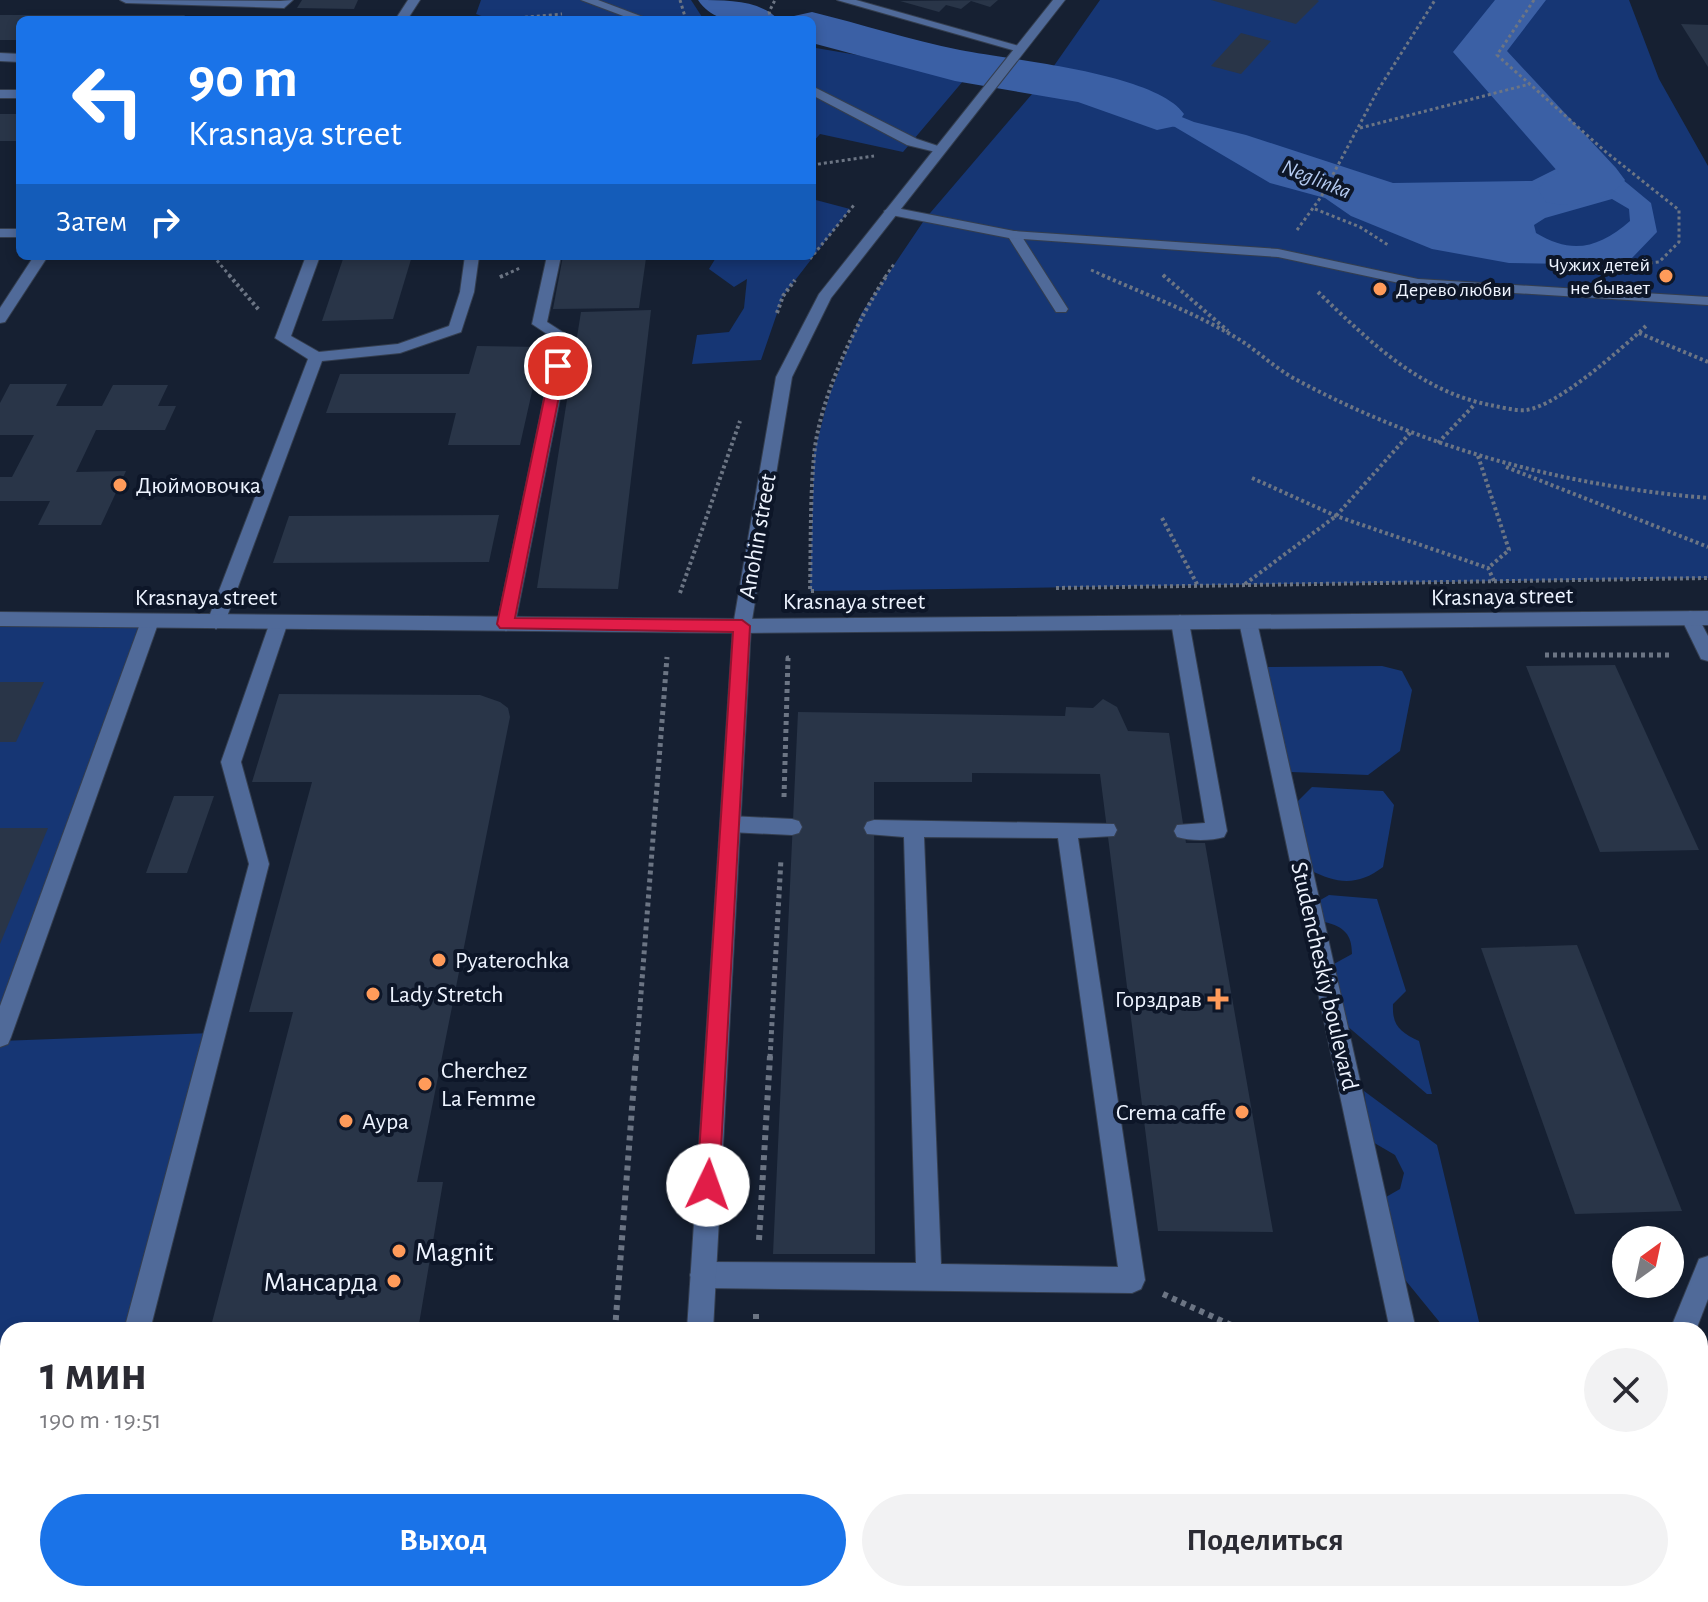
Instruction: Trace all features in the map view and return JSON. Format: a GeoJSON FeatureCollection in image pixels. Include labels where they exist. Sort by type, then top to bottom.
{"type":"FeatureCollection","features":[{"type":"Feature","properties":{"kind":"street"},"geometry":{"type":"LineString","coordinates":[[126,0],[284,5],[287,0]]}},
{"type":"Feature","properties":{"kind":"street"},"geometry":{"type":"LineString","coordinates":[[587,0],[633,16]]}},
{"type":"Feature","properties":{"kind":"street"},"geometry":{"type":"LineString","coordinates":[[843,0],[1017,52]]}},
{"type":"Feature","properties":{"kind":"street","name":"Anohin street"},"geometry":{"type":"LineString","coordinates":[[700,1322],[742,626],[784,377],[824,297],[1059,0]]}},
{"type":"Feature","properties":{"kind":"street"},"geometry":{"type":"LineString","coordinates":[[232,16],[241,4]]}},
{"type":"Feature","properties":{"kind":"street"},"geometry":{"type":"LineString","coordinates":[[816,92],[912,142],[940,149]]}},
{"type":"Feature","properties":{"kind":"street"},"geometry":{"type":"LineString","coordinates":[[891,211],[1014,235],[1278,253],[1418,283],[1708,301]]}},
{"type":"Feature","properties":{"kind":"street"},"geometry":{"type":"LineString","coordinates":[[1014,235],[1061,309]]}},
{"type":"Feature","properties":{"kind":"street"},"geometry":{"type":"LineString","coordinates":[[0,319],[38,260]]}},
{"type":"Feature","properties":{"kind":"street"},"geometry":{"type":"LineString","coordinates":[[312,260],[283,338],[316,357],[400,348],[456,329],[467,292],[471,260]]}},
{"type":"Feature","properties":{"kind":"street"},"geometry":{"type":"LineString","coordinates":[[506,624],[564,338],[539,324],[553,260]]}},
{"type":"Feature","properties":{"kind":"street"},"geometry":{"type":"LineString","coordinates":[[216,622],[316,357]]}},
{"type":"Feature","properties":{"kind":"street"},"geometry":{"type":"LineString","coordinates":[[1699,618],[1708,654]]}},
{"type":"Feature","properties":{"kind":"street","name":"Krasnaya street"},"geometry":{"type":"LineString","coordinates":[[0,619],[742,626],[1699,618]]}},
{"type":"Feature","properties":{"kind":"street"},"geometry":{"type":"LineString","coordinates":[[0,1037],[150,621]]}},
{"type":"Feature","properties":{"kind":"street"},"geometry":{"type":"LineString","coordinates":[[139,1322],[259,864],[231,762],[279,622]]}},
{"type":"Feature","properties":{"kind":"street"},"geometry":{"type":"LineString","coordinates":[[1180,622],[1217,831],[1184,831]]}},
{"type":"Feature","properties":{"kind":"street","name":"Studencheskiy boulevard"},"geometry":{"type":"LineString","coordinates":[[1248,622],[1401,1322]]}},
{"type":"Feature","properties":{"kind":"street"},"geometry":{"type":"LineString","coordinates":[[730,824],[792,827]]}},
{"type":"Feature","properties":{"kind":"street"},"geometry":{"type":"LineString","coordinates":[[874,828],[1107,830]]}},
{"type":"Feature","properties":{"kind":"street"},"geometry":{"type":"LineString","coordinates":[[914,829],[929,1276]]}},
{"type":"Feature","properties":{"kind":"street"},"geometry":{"type":"LineString","coordinates":[[703,1275],[1132,1280],[1067,830]]}},
{"type":"Feature","properties":{"kind":"street"},"geometry":{"type":"LineString","coordinates":[[1686,1322],[1708,1268]]}},
{"type":"Feature","properties":{"kind":"path"},"geometry":{"type":"LineString","coordinates":[[673,0],[680,2]]}},
{"type":"Feature","properties":{"kind":"path"},"geometry":{"type":"LineString","coordinates":[[1435,0],[1421,31],[1379,88],[1320,202],[1278,253],[1378,350],[1433,387],[1475,404],[1528,410],[1571,386],[1639,333],[1674,301]]}},
{"type":"Feature","properties":{"kind":"path"},"geometry":{"type":"LineString","coordinates":[[1534,0],[1497,55],[1606,152],[1679,210],[1679,242],[1659,262],[1629,265]]}},
{"type":"Feature","properties":{"kind":"path"},"geometry":{"type":"LineString","coordinates":[[538,16],[600,14],[614,10]]}},
{"type":"Feature","properties":{"kind":"path"},"geometry":{"type":"LineString","coordinates":[[1359,128],[1530,84]]}},
{"type":"Feature","properties":{"kind":"path"},"geometry":{"type":"LineString","coordinates":[[816,164],[888,154]]}},
{"type":"Feature","properties":{"kind":"path"},"geometry":{"type":"LineString","coordinates":[[820,246],[850,209]]}},
{"type":"Feature","properties":{"kind":"path"},"geometry":{"type":"LineString","coordinates":[[1314,209],[1360,227],[1391,246]]}},
{"type":"Feature","properties":{"kind":"path"},"geometry":{"type":"LineString","coordinates":[[825,591],[810,591],[814,453],[829,396],[861,314],[925,219]]}},
{"type":"Feature","properties":{"kind":"path"},"geometry":{"type":"LineString","coordinates":[[216,260],[283,338]]}},
{"type":"Feature","properties":{"kind":"path"},"geometry":{"type":"LineString","coordinates":[[1083,267],[1235,337]]}},
{"type":"Feature","properties":{"kind":"path"},"geometry":{"type":"LineString","coordinates":[[467,292],[520,268]]}},
{"type":"Feature","properties":{"kind":"path"},"geometry":{"type":"LineString","coordinates":[[1161,273],[1235,337],[1293,378],[1438,443],[1562,480],[1665,496],[1708,498]]}},
{"type":"Feature","properties":{"kind":"path"},"geometry":{"type":"LineString","coordinates":[[1639,333],[1708,362]]}},
{"type":"Feature","properties":{"kind":"path"},"geometry":{"type":"LineString","coordinates":[[1438,443],[1475,404]]}},
{"type":"Feature","properties":{"kind":"path"},"geometry":{"type":"LineString","coordinates":[[616,1322],[669,626],[741,419]]}},
{"type":"Feature","properties":{"kind":"path"},"geometry":{"type":"LineString","coordinates":[[1244,585],[1336,516],[1412,431]]}},
{"type":"Feature","properties":{"kind":"path"},"geometry":{"type":"LineString","coordinates":[[1478,456],[1708,547]]}},
{"type":"Feature","properties":{"kind":"path"},"geometry":{"type":"LineString","coordinates":[[1478,456],[1509,550],[1488,568]]}},
{"type":"Feature","properties":{"kind":"path"},"geometry":{"type":"LineString","coordinates":[[1252,478],[1336,516],[1488,568],[1494,581]]}},
{"type":"Feature","properties":{"kind":"path"},"geometry":{"type":"LineString","coordinates":[[1162,518],[1198,586]]}},
{"type":"Feature","properties":{"kind":"path"},"geometry":{"type":"LineString","coordinates":[[1043,588],[1708,578]]}},
{"type":"Feature","properties":{"kind":"path"},"geometry":{"type":"LineString","coordinates":[[1244,585],[1248,622]]}},
{"type":"Feature","properties":{"kind":"path"},"geometry":{"type":"LineString","coordinates":[[1132,1280],[1224,1322]]}},
{"type":"Feature","properties":{"kind":"shaded area"},"geometry":{"type":"Polygon","coordinates":[[[481,0],[691,0],[701,16],[481,16],[476,14],[481,0]]]}},
{"type":"Feature","properties":{"kind":"shaded area"},"geometry":{"type":"Polygon","coordinates":[[[1100,0],[1629,0],[1659,79],[1708,166],[1708,578],[810,591],[814,453],[829,396],[861,314],[925,219],[1044,80],[1100,0]]]}},
{"type":"Feature","properties":{"kind":"shaded area"},"geometry":{"type":"Polygon","coordinates":[[[816,48],[969,74],[903,152],[820,134],[816,138],[816,48]]]}},
{"type":"Feature","properties":{"kind":"shaded area"},"geometry":{"type":"Polygon","coordinates":[[[816,200],[850,209],[816,253],[816,200]]]}},
{"type":"Feature","properties":{"kind":"shaded area"},"geometry":{"type":"Polygon","coordinates":[[[715,260],[811,260],[783,296],[761,360],[692,364],[697,335],[729,332],[744,308],[747,279],[734,287],[709,269],[715,260]]]}},
{"type":"Feature","properties":{"kind":"shaded area"},"geometry":{"type":"Polygon","coordinates":[[[0,619],[150,621],[0,1037],[0,619]]]}},
{"type":"Feature","properties":{"kind":"shaded area"},"geometry":{"type":"Polygon","coordinates":[[[1382,666],[1402,671],[1412,690],[1400,751],[1368,775],[1291,772],[1266,667],[1382,666]]]}},
{"type":"Feature","properties":{"kind":"shaded area"},"geometry":{"type":"Polygon","coordinates":[[[1312,787],[1383,791],[1394,805],[1383,867],[1365,877],[1347,881],[1310,870],[1296,803],[1312,787]]]}},
{"type":"Feature","properties":{"kind":"shaded area"},"geometry":{"type":"Polygon","coordinates":[[[1329,895],[1377,899],[1406,991],[1393,1004],[1394,1018],[1402,1031],[1419,1041],[1432,1094],[1427,1094],[1346,1025],[1332,965],[1352,954],[1352,947],[1346,932],[1325,922],[1317,902],[1329,895]]]}},
{"type":"Feature","properties":{"kind":"shaded area"},"geometry":{"type":"Polygon","coordinates":[[[212,1033],[139,1322],[0,1322],[0,1041],[212,1033]]]}},
{"type":"Feature","properties":{"kind":"shaded area"},"geometry":{"type":"Polygon","coordinates":[[[1364,1091],[1437,1145],[1479,1322],[1439,1322],[1402,1276],[1386,1197],[1400,1189],[1404,1173],[1395,1155],[1371,1141],[1364,1091]]]}},
{"type":"Feature","properties":{"kind":"water"},"geometry":{"type":"Polygon","coordinates":[[[1048,74],[1095,82],[1194,122],[1246,135],[1393,183],[1532,181],[1556,169],[1535,115],[1553,122],[1651,203],[1657,232],[1632,258],[1570,264],[1509,263],[1432,249],[1351,216],[1325,198],[1270,183],[1175,127],[1076,94],[1036,89],[1048,74]],[[1612,199],[1545,218],[1534,225],[1536,233],[1549,240],[1573,246],[1585,245],[1607,237],[1630,221],[1629,209],[1612,199]]]}},
{"type":"Feature","properties":{"kind":"building"},"geometry":{"type":"Polygon","coordinates":[[[302,0],[358,0],[354,9],[297,8],[302,0]]]}},
{"type":"Feature","properties":{"kind":"building"},"geometry":{"type":"Polygon","coordinates":[[[998,0],[990,7],[971,1],[961,9],[946,5],[939,12],[900,1],[998,0]]]}},
{"type":"Feature","properties":{"kind":"building"},"geometry":{"type":"Polygon","coordinates":[[[1211,0],[1317,0],[1319,1],[1296,24],[1211,0]]]}},
{"type":"Feature","properties":{"kind":"building"},"geometry":{"type":"Polygon","coordinates":[[[0,15],[185,15],[16,16],[16,40],[0,40],[0,15]]]}},
{"type":"Feature","properties":{"kind":"building"},"geometry":{"type":"Polygon","coordinates":[[[1681,24],[1708,25],[1708,67],[1681,24]]]}},
{"type":"Feature","properties":{"kind":"building"},"geometry":{"type":"Polygon","coordinates":[[[1241,33],[1271,41],[1241,74],[1211,66],[1241,33]]]}},
{"type":"Feature","properties":{"kind":"building"},"geometry":{"type":"Polygon","coordinates":[[[0,114],[16,114],[16,141],[0,141],[0,114]]]}},
{"type":"Feature","properties":{"kind":"building"},"geometry":{"type":"Polygon","coordinates":[[[343,260],[411,260],[393,319],[322,321],[343,260]]]}},
{"type":"Feature","properties":{"kind":"building"},"geometry":{"type":"Polygon","coordinates":[[[562,260],[646,260],[639,308],[553,309],[562,260]]]}},
{"type":"Feature","properties":{"kind":"building"},"geometry":{"type":"Polygon","coordinates":[[[651,310],[618,589],[537,588],[581,312],[651,310]]]}},
{"type":"Feature","properties":{"kind":"building"},"geometry":{"type":"Polygon","coordinates":[[[477,346],[542,347],[520,445],[448,445],[456,413],[326,413],[340,374],[469,374],[477,346]]]}},
{"type":"Feature","properties":{"kind":"building"},"geometry":{"type":"Polygon","coordinates":[[[10,384],[67,384],[56,406],[102,406],[113,385],[168,385],[158,406],[176,406],[165,430],[96,430],[76,472],[126,471],[101,525],[38,525],[50,501],[0,501],[0,477],[12,477],[34,435],[0,435],[0,403],[10,384]]]}},
{"type":"Feature","properties":{"kind":"building"},"geometry":{"type":"Polygon","coordinates":[[[499,515],[489,562],[273,563],[289,516],[499,515]]]}},
{"type":"Feature","properties":{"kind":"building"},"geometry":{"type":"Polygon","coordinates":[[[1615,665],[1699,850],[1600,852],[1526,666],[1615,665]]]}},
{"type":"Feature","properties":{"kind":"building"},"geometry":{"type":"Polygon","coordinates":[[[0,682],[44,682],[16,742],[0,742],[0,682]]]}},
{"type":"Feature","properties":{"kind":"building"},"geometry":{"type":"Polygon","coordinates":[[[279,694],[480,695],[508,708],[510,717],[417,1182],[443,1182],[419,1322],[212,1322],[293,1012],[249,1012],[312,782],[252,782],[279,694]]]}},
{"type":"Feature","properties":{"kind":"building"},"geometry":{"type":"Polygon","coordinates":[[[1103,699],[1117,707],[1128,731],[1169,733],[1186,843],[1205,843],[1273,1232],[1158,1231],[1100,774],[972,773],[972,782],[874,782],[875,1254],[773,1254],[798,712],[1065,716],[1066,707],[1093,708],[1103,699]]]}},
{"type":"Feature","properties":{"kind":"building"},"geometry":{"type":"Polygon","coordinates":[[[174,796],[214,796],[187,873],[146,873],[174,796]]]}},
{"type":"Feature","properties":{"kind":"building"},"geometry":{"type":"Polygon","coordinates":[[[0,828],[48,828],[0,944],[0,828]]]}},
{"type":"Feature","properties":{"kind":"building"},"geometry":{"type":"Polygon","coordinates":[[[1577,945],[1682,1211],[1575,1214],[1481,948],[1577,945]]]}},
{"type":"Feature","properties":{"kind":"waterway","name":"Neglinka"},"geometry":{"type":"LineString","coordinates":[[723,0],[748,16]]}},
{"type":"Feature","properties":{"kind":"waterway","name":"Neglinka"},"geometry":{"type":"LineString","coordinates":[[1521,0],[1479,52],[1596,180],[1567,190]]}},
{"type":"Feature","properties":{"kind":"waterway","name":"Neglinka"},"geometry":{"type":"LineString","coordinates":[[816,28],[955,65],[1091,88],[1157,114]]}},
{"type":"Feature","properties":{"kind":"place","name":"Чужих детей не бывает"},"geometry":{"type":"Point","coordinates":[1666,276]}},
{"type":"Feature","properties":{"kind":"place","name":"Дерево любви"},"geometry":{"type":"Point","coordinates":[1380,289]}},
{"type":"Feature","properties":{"kind":"place","name":"Дюймовочка"},"geometry":{"type":"Point","coordinates":[120,485]}},
{"type":"Feature","properties":{"kind":"place","name":"Pyaterochka"},"geometry":{"type":"Point","coordinates":[439,960]}},
{"type":"Feature","properties":{"kind":"place","name":"Lady Stretch"},"geometry":{"type":"Point","coordinates":[373,994]}},
{"type":"Feature","properties":{"kind":"place","name":"Горздрав"},"geometry":{"type":"Point","coordinates":[1218,999]}},
{"type":"Feature","properties":{"kind":"place","name":"Cherchez La Femme"},"geometry":{"type":"Point","coordinates":[425,1084]}},
{"type":"Feature","properties":{"kind":"place","name":"Crema caffe"},"geometry":{"type":"Point","coordinates":[1242,1112]}},
{"type":"Feature","properties":{"kind":"place","name":"Аура"},"geometry":{"type":"Point","coordinates":[346,1121]}},
{"type":"Feature","properties":{"kind":"place","name":"Magnit"},"geometry":{"type":"Point","coordinates":[399,1251]}},
{"type":"Feature","properties":{"kind":"place","name":"Мансарда"},"geometry":{"type":"Point","coordinates":[394,1281]}},
{"type":"Feature","properties":{"kind":"route"},"geometry":{"type":"LineString","coordinates":[[558,366],[506,624],[742,626],[708,1185]]}}]}
